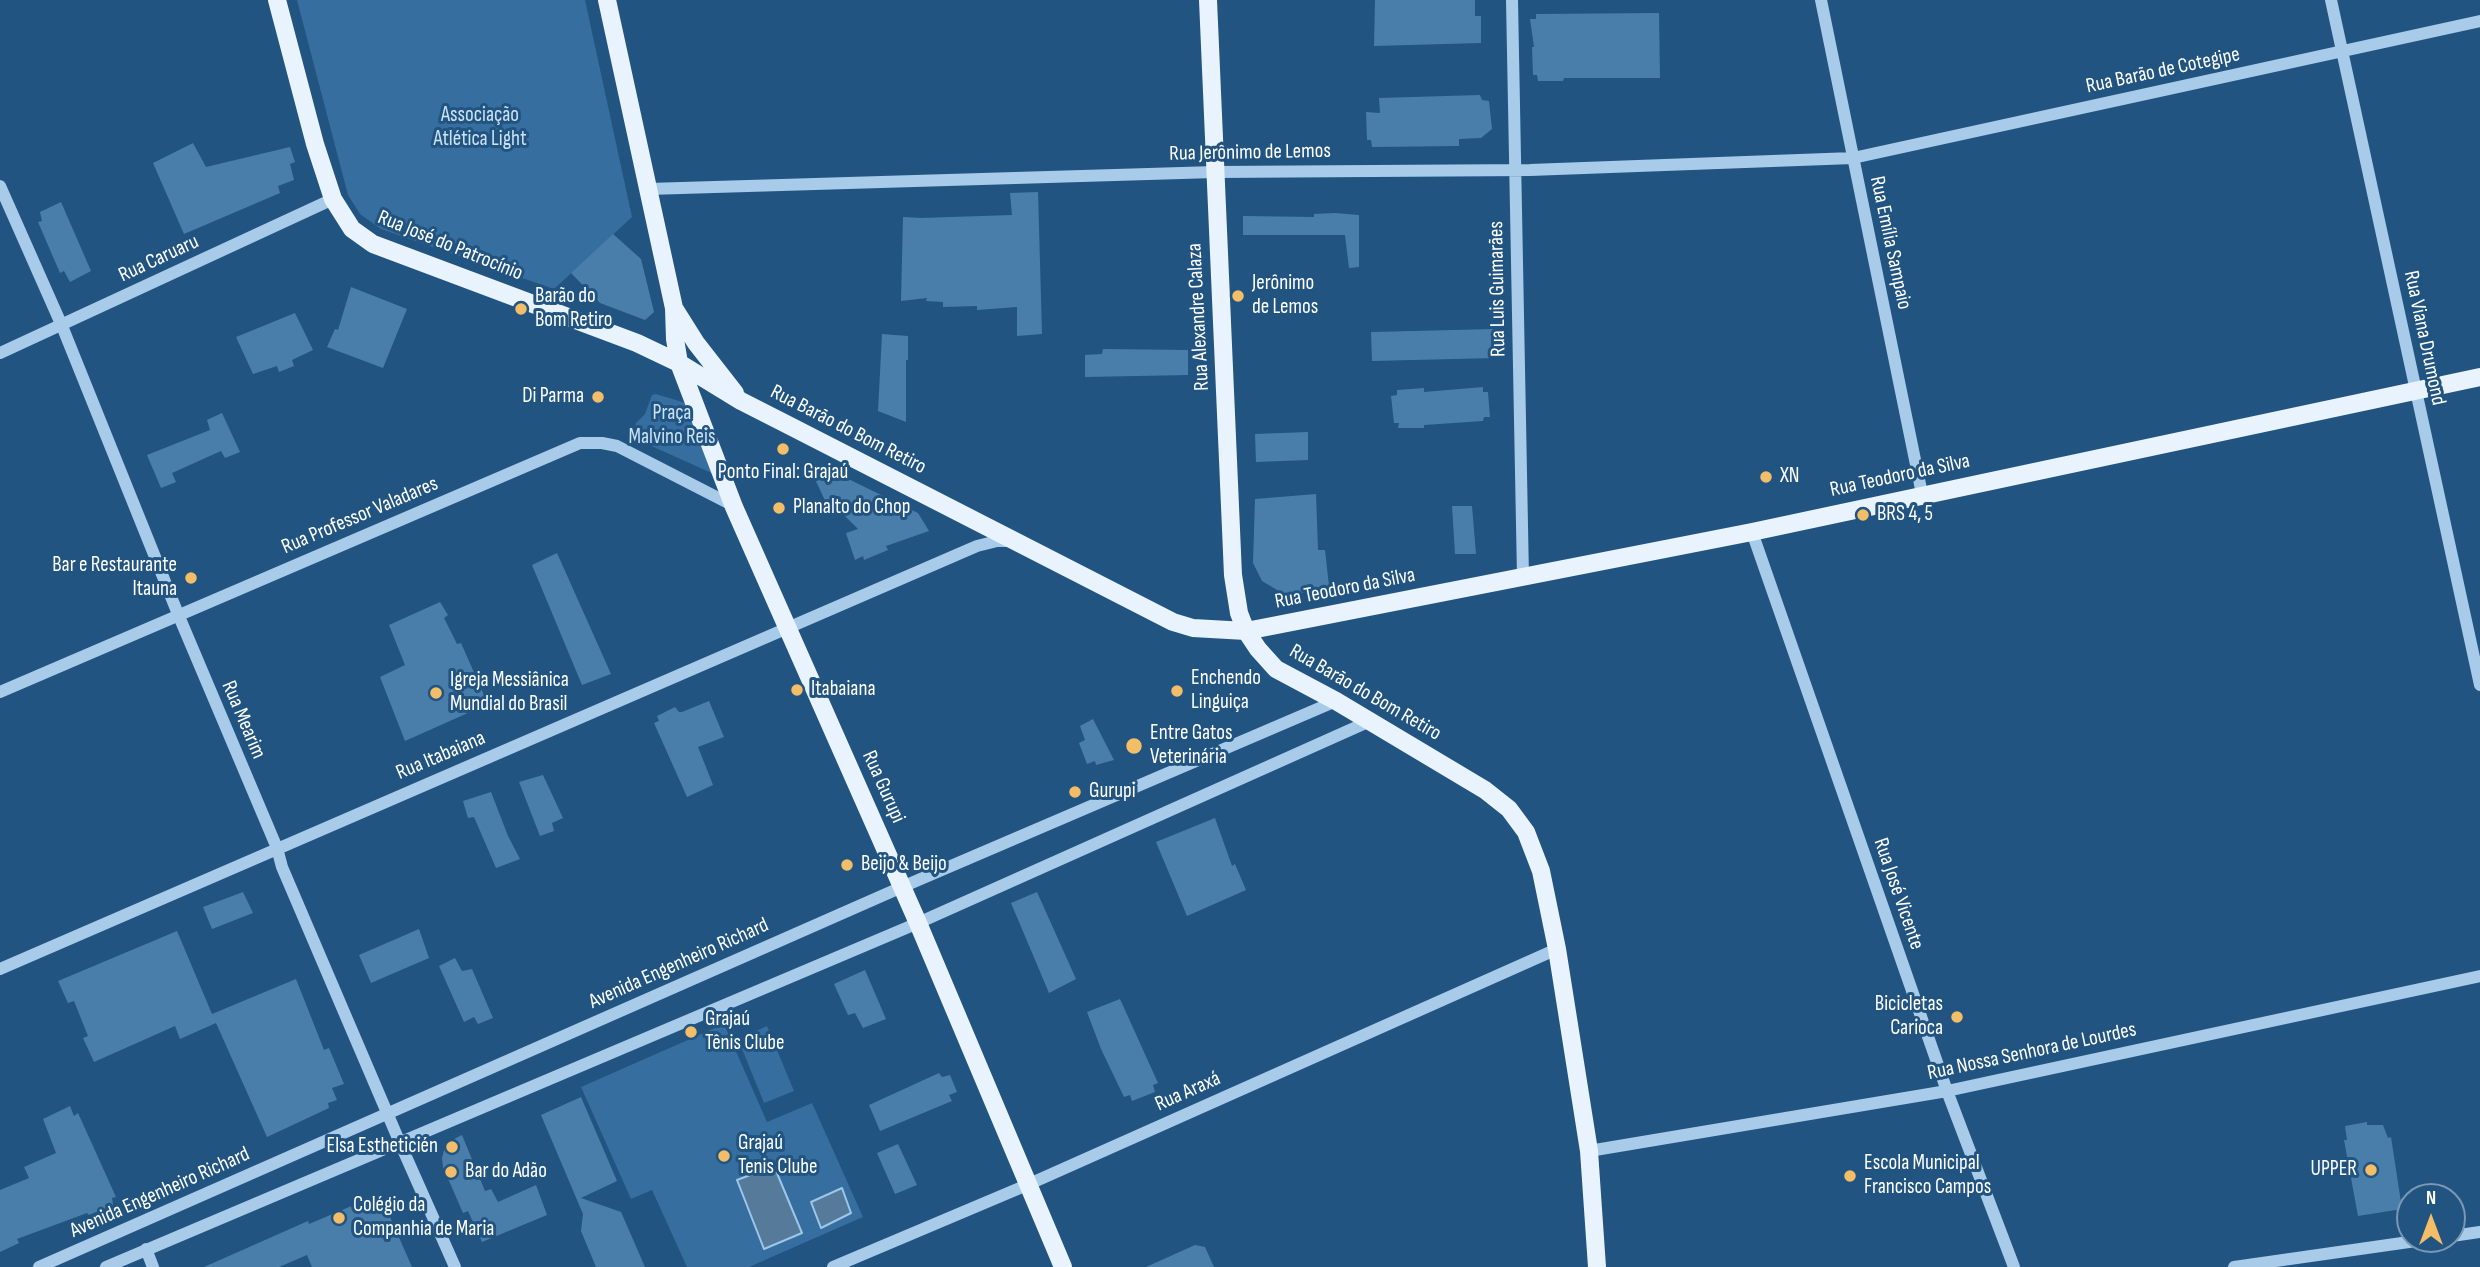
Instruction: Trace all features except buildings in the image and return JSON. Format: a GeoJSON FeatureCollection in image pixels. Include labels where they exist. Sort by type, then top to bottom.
{"type":"FeatureCollection","features":[{"type":"Feature","properties":{"kind":"main road","name":"Rua José do Patrocínio"},"geometry":{"type":"LineString","coordinates":[[277,0],[315,144],[333,199],[352,229],[373,244],[637,343],[678,363]]}},
{"type":"Feature","properties":{"kind":"main road","name":"Rua Barão do Bom Retiro"},"geometry":{"type":"LineString","coordinates":[[607,0],[674,308],[678,363],[741,401],[1173,622],[1193,628],[1246,631],[1276,669],[1336,701],[1485,790],[1509,809],[1527,832],[1541,871],[1557,948],[1588,1152],[1597,1267]]}},
{"type":"Feature","properties":{"kind":"main road","name":"Rua Alexandre Calaza"},"geometry":{"type":"LineString","coordinates":[[1208,0],[1233,575],[1237,603],[1246,631]]}},
{"type":"Feature","properties":{"kind":"main road","name":"Rua Barão do Bom Retiro"},"geometry":{"type":"LineString","coordinates":[[674,308],[696,343],[741,401]]}},
{"type":"Feature","properties":{"kind":"main road","name":"Rua Gurupi"},"geometry":{"type":"LineString","coordinates":[[678,363],[734,507],[918,923],[1063,1267]]}},
{"type":"Feature","properties":{"kind":"main road","name":"Rua Teodoro da Silva"},"geometry":{"type":"LineString","coordinates":[[1246,631],[1752,531],[2480,377]]}},
{"type":"Feature","properties":{"kind":"street","name":"Rua Luis Guimarães"},"geometry":{"type":"LineString","coordinates":[[1512,0],[1523,577]]}},
{"type":"Feature","properties":{"kind":"street","name":"Rua Emília Sampaio"},"geometry":{"type":"LineString","coordinates":[[1821,0],[1922,494]]}},
{"type":"Feature","properties":{"kind":"street","name":"Rua Viana Drumond"},"geometry":{"type":"LineString","coordinates":[[2331,0],[2480,685]]}},
{"type":"Feature","properties":{"kind":"street","name":"Rua Barão de Cotegipe"},"geometry":{"type":"LineString","coordinates":[[1853,158],[2480,20]]}},
{"type":"Feature","properties":{"kind":"street","name":"Rua Jerônimo de Lemos"},"geometry":{"type":"LineString","coordinates":[[648,189],[1215,172],[1515,170],[1853,158]]}},
{"type":"Feature","properties":{"kind":"street","name":"Rua Mearim"},"geometry":{"type":"LineString","coordinates":[[0,186],[62,326],[178,614],[277,848],[282,867],[456,1267]]}},
{"type":"Feature","properties":{"kind":"street","name":"Rua Caruaru"},"geometry":{"type":"LineString","coordinates":[[0,353],[333,199]]}},
{"type":"Feature","properties":{"kind":"street","name":"Rua Professor Valadares"},"geometry":{"type":"LineString","coordinates":[[0,692],[580,443],[617,446],[734,507]]}},
{"type":"Feature","properties":{"kind":"street","name":"Rua José Vicente"},"geometry":{"type":"LineString","coordinates":[[1752,531],[1947,1091],[2014,1267]]}},
{"type":"Feature","properties":{"kind":"street","name":"Rua Itabaiana"},"geometry":{"type":"LineString","coordinates":[[0,969],[977,546],[997,541],[1016,541]]}},
{"type":"Feature","properties":{"kind":"street","name":"Avenida Engenheiro Richard"},"geometry":{"type":"LineString","coordinates":[[39,1267],[902,887],[1336,701]]}},
{"type":"Feature","properties":{"kind":"street"},"geometry":{"type":"LineString","coordinates":[[106,1267],[918,923],[1370,721]]}},
{"type":"Feature","properties":{"kind":"street","name":"Rua Araxá"},"geometry":{"type":"LineString","coordinates":[[833,1267],[1027,1185],[1557,948]]}},
{"type":"Feature","properties":{"kind":"street","name":"Rua Nossa Senhora de Lourdes"},"geometry":{"type":"LineString","coordinates":[[1588,1152],[1947,1091],[2480,976]]}},
{"type":"Feature","properties":{"kind":"street"},"geometry":{"type":"LineString","coordinates":[[2234,1267],[2396,1244]]}},
{"type":"Feature","properties":{"kind":"street"},"geometry":{"type":"LineString","coordinates":[[146,1249],[153,1267]]}},
{"type":"Feature","properties":{"kind":"green space","name":"Associação Atlética Light"},"geometry":{"type":"Polygon","coordinates":[[[297,0],[585,0],[632,217],[554,289],[381,229],[360,214],[348,195],[297,0]]]}},
{"type":"Feature","properties":{"kind":"green space","name":"Praça Malvino Reis"},"geometry":{"type":"Polygon","coordinates":[[[652,395],[692,405],[716,475],[638,440],[634,431],[636,423],[645,414],[652,395]]]}},
{"type":"Feature","properties":{"kind":"green space","name":"Grajaú Tenis Clube"},"geometry":{"type":"Polygon","coordinates":[[[724,1024],[767,1122],[812,1103],[863,1217],[749,1267],[687,1267],[652,1190],[631,1199],[581,1087],[724,1024]]]}},
{"type":"Feature","properties":{"kind":"green space"},"geometry":{"type":"Polygon","coordinates":[[[767,1026],[794,1091],[764,1103],[738,1039],[767,1026]]]}},
{"type":"Feature","properties":{"kind":"shaded area"},"geometry":{"type":"Polygon","coordinates":[[[774,1166],[802,1233],[764,1249],[737,1180],[774,1166]]]}},
{"type":"Feature","properties":{"kind":"shaded area"},"geometry":{"type":"Polygon","coordinates":[[[842,1188],[851,1213],[821,1228],[811,1202],[842,1188]]]}},
{"type":"Feature","properties":{"kind":"place","name":"Jerônimo de Lemos"},"geometry":{"type":"Point","coordinates":[1238,296]}},
{"type":"Feature","properties":{"kind":"place","name":"Barão do Bom Retiro"},"geometry":{"type":"Point","coordinates":[521,309]}},
{"type":"Feature","properties":{"kind":"place","name":"Di Parma"},"geometry":{"type":"Point","coordinates":[598,397]}},
{"type":"Feature","properties":{"kind":"place","name":"Ponto Final: Grajaú"},"geometry":{"type":"Point","coordinates":[783,449]}},
{"type":"Feature","properties":{"kind":"place","name":"XN"},"geometry":{"type":"Point","coordinates":[1766,477]}},
{"type":"Feature","properties":{"kind":"place","name":"Planalto do Chop"},"geometry":{"type":"Point","coordinates":[779,508]}},
{"type":"Feature","properties":{"kind":"place","name":"BRS 4, 5"},"geometry":{"type":"Point","coordinates":[1863,515]}},
{"type":"Feature","properties":{"kind":"place","name":"Bar e Restaurante Itauna"},"geometry":{"type":"Point","coordinates":[191,578]}},
{"type":"Feature","properties":{"kind":"place","name":"Itabaiana"},"geometry":{"type":"Point","coordinates":[797,690]}},
{"type":"Feature","properties":{"kind":"place","name":"Enchendo Linguiça"},"geometry":{"type":"Point","coordinates":[1177,691]}},
{"type":"Feature","properties":{"kind":"place","name":"Igreja Messiânica Mundial do Brasil"},"geometry":{"type":"Point","coordinates":[436,693]}},
{"type":"Feature","properties":{"kind":"place","name":"Entre Gatos Veterinária"},"geometry":{"type":"Point","coordinates":[1134,746]}},
{"type":"Feature","properties":{"kind":"place","name":"Gurupi"},"geometry":{"type":"Point","coordinates":[1075,792]}},
{"type":"Feature","properties":{"kind":"place","name":"Beijo & Beijo"},"geometry":{"type":"Point","coordinates":[847,865]}},
{"type":"Feature","properties":{"kind":"place","name":"Bicicletas Carioca"},"geometry":{"type":"Point","coordinates":[1957,1017]}},
{"type":"Feature","properties":{"kind":"place","name":"Grajaú Tênis Clube"},"geometry":{"type":"Point","coordinates":[691,1032]}},
{"type":"Feature","properties":{"kind":"place","name":"Elsa Estheticién"},"geometry":{"type":"Point","coordinates":[452,1147]}},
{"type":"Feature","properties":{"kind":"place","name":"Grajaú Tenis Clube"},"geometry":{"type":"Point","coordinates":[724,1156]}},
{"type":"Feature","properties":{"kind":"place","name":"UPPER"},"geometry":{"type":"Point","coordinates":[2371,1170]}},
{"type":"Feature","properties":{"kind":"place","name":"Bar do Adão"},"geometry":{"type":"Point","coordinates":[451,1172]}},
{"type":"Feature","properties":{"kind":"place","name":"Escola Municipal Francisco Campos"},"geometry":{"type":"Point","coordinates":[1850,1176]}},
{"type":"Feature","properties":{"kind":"place","name":"Colégio da Companhia de Maria"},"geometry":{"type":"Point","coordinates":[339,1218]}}]}
